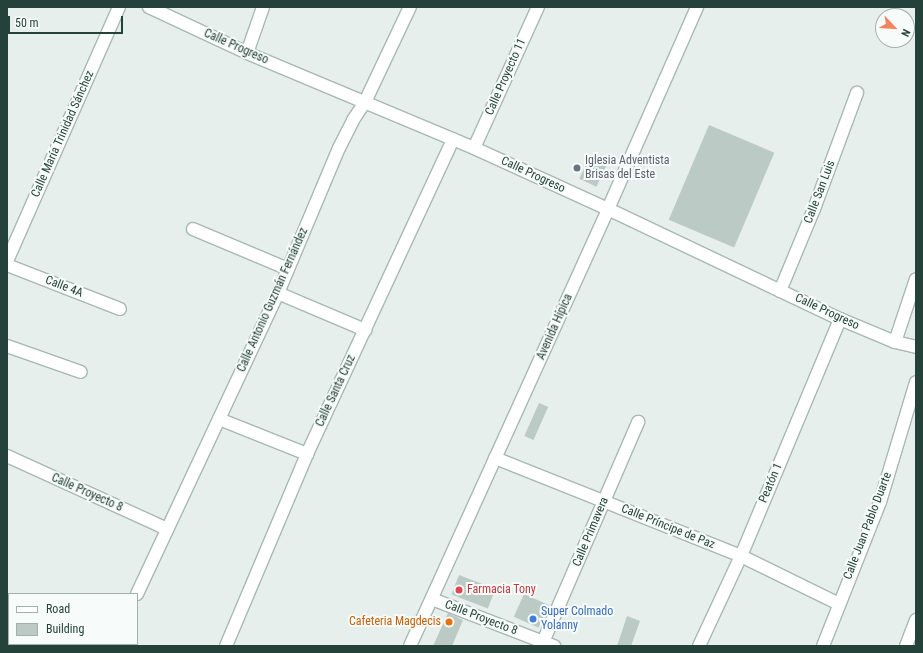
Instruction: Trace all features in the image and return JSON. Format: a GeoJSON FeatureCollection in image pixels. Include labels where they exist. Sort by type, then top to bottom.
{"type":"FeatureCollection","features":[{"type":"Feature","properties":{"kind":"street","name":"Calle María Trinidad Sánchez"},"geometry":{"type":"LineString","coordinates":[[7,261],[119,7]]}},
{"type":"Feature","properties":{"kind":"street","name":"Calle Progreso"},"geometry":{"type":"LineString","coordinates":[[149,7],[247,53],[474,148],[608,209],[840,320],[895,342],[916,347]]}},
{"type":"Feature","properties":{"kind":"street"},"geometry":{"type":"LineString","coordinates":[[247,53],[263,7]]}},
{"type":"Feature","properties":{"kind":"street","name":"Calle Antonio Guzmán Fernández"},"geometry":{"type":"LineString","coordinates":[[137,593],[278,293],[339,148],[353,120],[365,102],[410,7]]}},
{"type":"Feature","properties":{"kind":"street","name":"Calle Proyecto 11"},"geometry":{"type":"LineString","coordinates":[[474,148],[538,7]]}},
{"type":"Feature","properties":{"kind":"street","name":"Avenida Hípica"},"geometry":{"type":"LineString","coordinates":[[410,646],[608,209],[697,7]]}},
{"type":"Feature","properties":{"kind":"street","name":"Calle San Luis"},"geometry":{"type":"LineString","coordinates":[[780,291],[814,209],[857,93]]}},
{"type":"Feature","properties":{"kind":"street","name":"Calle Santa Cruz"},"geometry":{"type":"LineString","coordinates":[[226,646],[307,454],[453,139]]}},
{"type":"Feature","properties":{"kind":"street"},"geometry":{"type":"LineString","coordinates":[[193,229],[288,268]]}},
{"type":"Feature","properties":{"kind":"street","name":"Calle 4A"},"geometry":{"type":"LineString","coordinates":[[7,264],[120,309]]}},
{"type":"Feature","properties":{"kind":"street"},"geometry":{"type":"LineString","coordinates":[[895,342],[916,279]]}},
{"type":"Feature","properties":{"kind":"street"},"geometry":{"type":"LineString","coordinates":[[278,293],[365,330]]}},
{"type":"Feature","properties":{"kind":"street","name":"Peatón 1"},"geometry":{"type":"LineString","coordinates":[[699,646],[741,556],[840,320]]}},
{"type":"Feature","properties":{"kind":"street"},"geometry":{"type":"LineString","coordinates":[[7,346],[81,372]]}},
{"type":"Feature","properties":{"kind":"street","name":"Calle Juan Pablo Duarte"},"geometry":{"type":"LineString","coordinates":[[823,646],[880,502],[916,382]]}},
{"type":"Feature","properties":{"kind":"street"},"geometry":{"type":"LineString","coordinates":[[218,419],[307,454]]}},
{"type":"Feature","properties":{"kind":"street","name":"Calle Primavera"},"geometry":{"type":"LineString","coordinates":[[548,644],[604,501],[638,422]]}},
{"type":"Feature","properties":{"kind":"street","name":"Calle Proyecto 8"},"geometry":{"type":"LineString","coordinates":[[7,456],[167,529]]}},
{"type":"Feature","properties":{"kind":"street","name":"Calle Príncipe de Paz"},"geometry":{"type":"LineString","coordinates":[[495,458],[741,556],[839,604]]}},
{"type":"Feature","properties":{"kind":"street","name":"Calle Proyecto 8"},"geometry":{"type":"LineString","coordinates":[[432,599],[548,644]]}},
{"type":"Feature","properties":{"kind":"street"},"geometry":{"type":"LineString","coordinates":[[906,646],[916,620]]}},
{"type":"Feature","properties":{"kind":"building"},"geometry":{"type":"Polygon","coordinates":[[[709,125],[774,153],[734,248],[669,220],[709,125]]]}},
{"type":"Feature","properties":{"kind":"building"},"geometry":{"type":"Polygon","coordinates":[[[589,158],[606,166],[596,187],[579,179],[589,158]]]}},
{"type":"Feature","properties":{"kind":"building"},"geometry":{"type":"Polygon","coordinates":[[[539,403],[548,407],[533,440],[524,436],[539,403]]]}},
{"type":"Feature","properties":{"kind":"building"},"geometry":{"type":"Polygon","coordinates":[[[459,575],[495,589],[488,609],[451,595],[459,575]]]}},
{"type":"Feature","properties":{"kind":"building"},"geometry":{"type":"Polygon","coordinates":[[[524,594],[549,605],[538,628],[514,617],[524,594]]]}},
{"type":"Feature","properties":{"kind":"building"},"geometry":{"type":"Polygon","coordinates":[[[448,613],[463,620],[452,646],[433,646],[448,613]]]}},
{"type":"Feature","properties":{"kind":"building"},"geometry":{"type":"Polygon","coordinates":[[[627,616],[640,621],[631,646],[617,646],[627,616]]]}},
{"type":"Feature","properties":{"kind":"place","name":"Iglesia Adventista Brisas del Este"},"geometry":{"type":"Point","coordinates":[577,168]}},
{"type":"Feature","properties":{"kind":"place","name":"Farmacia Tony"},"geometry":{"type":"Point","coordinates":[459,590]}},
{"type":"Feature","properties":{"kind":"place","name":"Super Colmado Yolanny"},"geometry":{"type":"Point","coordinates":[533,619]}},
{"type":"Feature","properties":{"kind":"place","name":"Cafeteria Magdecis"},"geometry":{"type":"Point","coordinates":[449,622]}}]}
